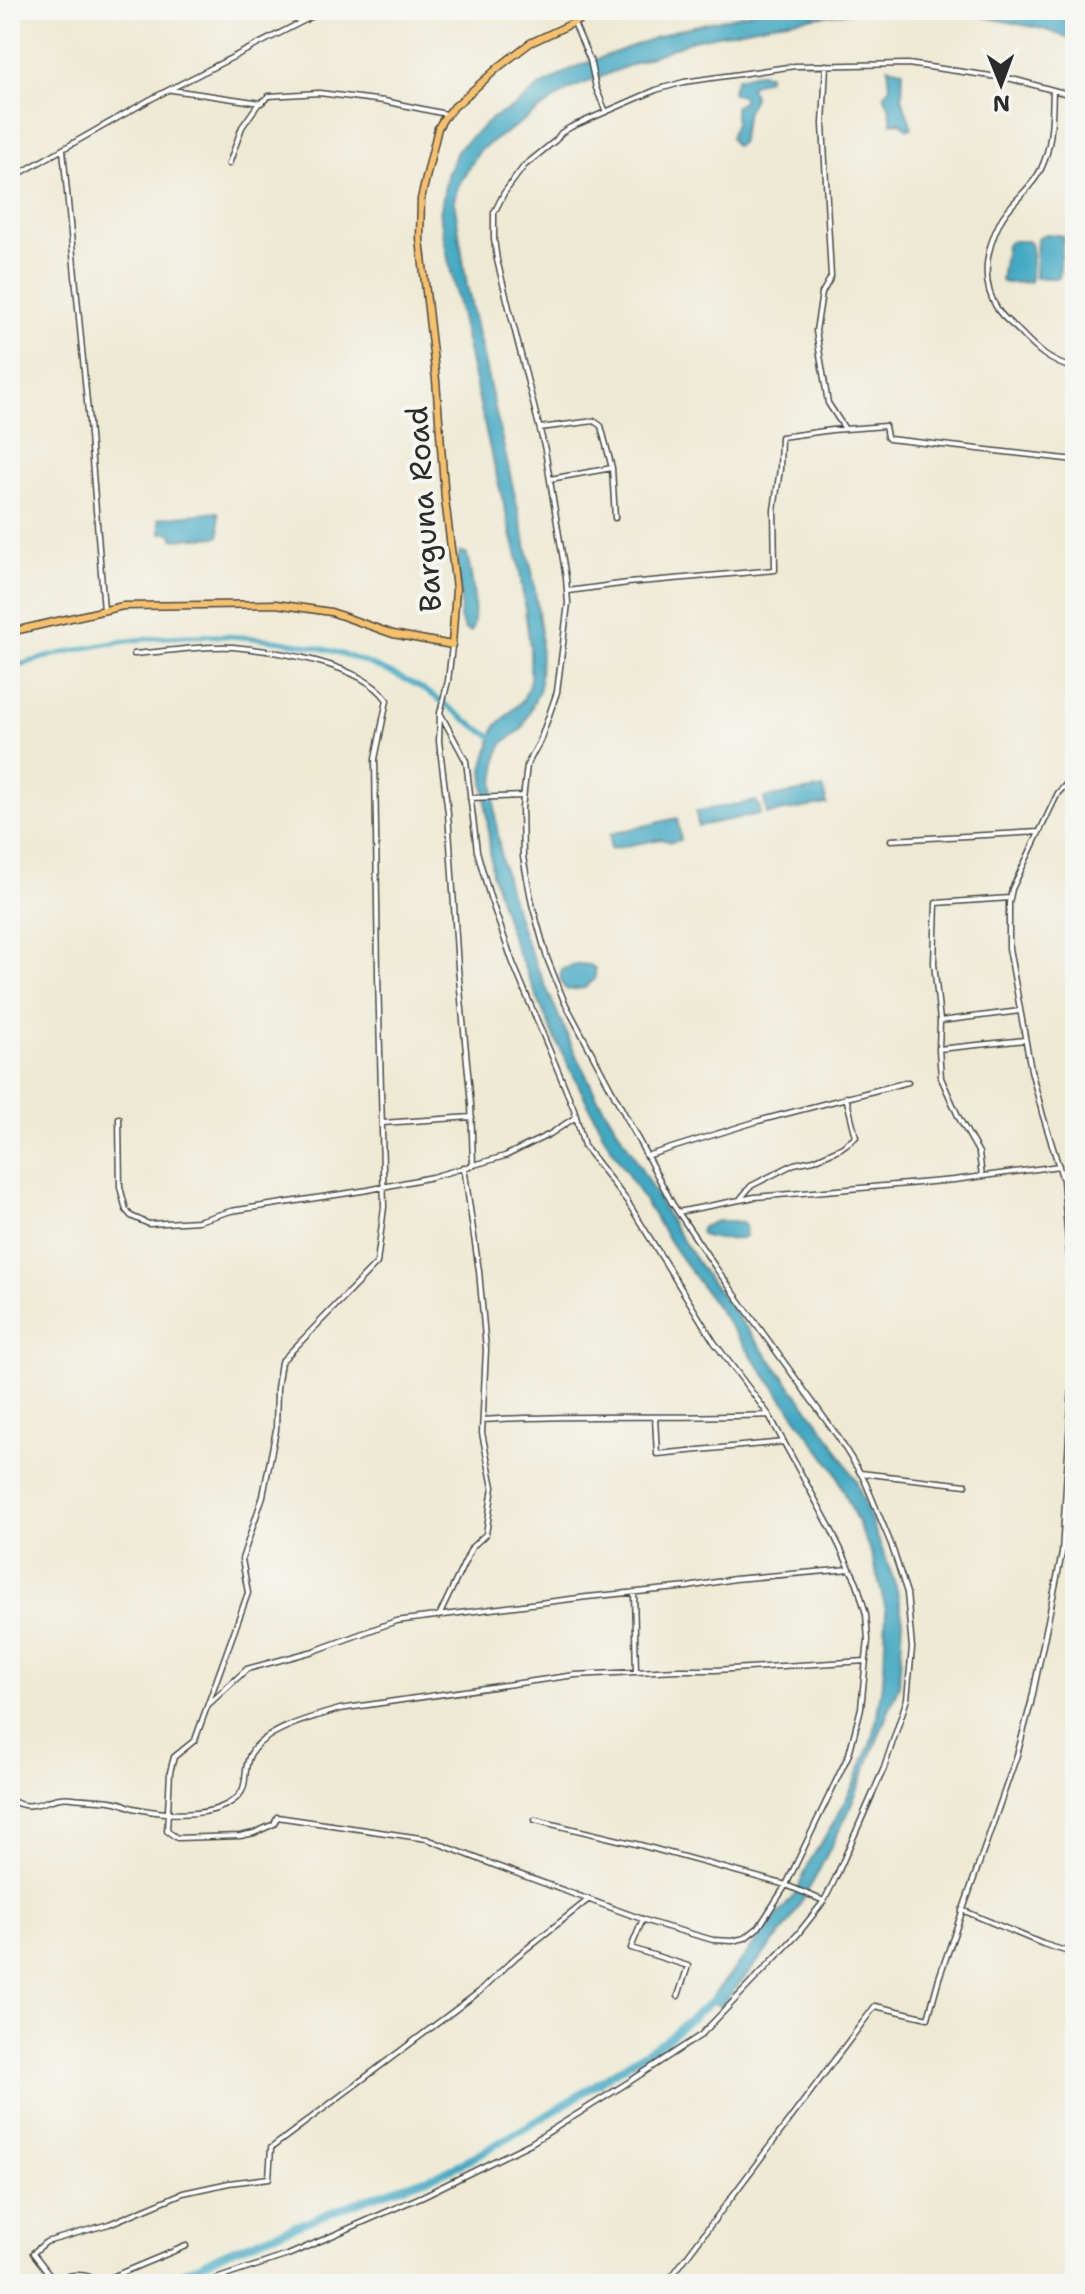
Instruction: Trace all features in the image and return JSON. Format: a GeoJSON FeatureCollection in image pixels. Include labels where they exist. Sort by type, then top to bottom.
{"type":"FeatureCollection","features":[{"type":"Feature","properties":{"kind":"main road","name":"Barguna Road"},"geometry":{"type":"LineString","coordinates":[[10,632],[104,610],[136,606],[276,604],[331,612],[383,632],[452,645],[456,589],[420,239],[421,199],[438,128],[447,114],[530,43],[601,10]]}},
{"type":"Feature","properties":{"kind":"street"},"geometry":{"type":"LineString","coordinates":[[10,179],[170,90],[325,10]]}},
{"type":"Feature","properties":{"kind":"street"},"geometry":{"type":"LineString","coordinates":[[573,21],[590,60],[606,112]]}},
{"type":"Feature","properties":{"kind":"street"},"geometry":{"type":"LineString","coordinates":[[201,2284],[288,2255],[423,2196],[531,2143],[701,2035],[770,1965],[824,1901],[884,1768],[909,1685],[912,1648],[907,1593],[891,1544],[860,1473],[838,1437],[678,1212],[564,1001],[547,958],[523,857],[523,796],[527,765],[540,741],[557,692],[567,591],[540,428],[497,260],[494,213],[524,166],[571,127],[656,90],[684,82],[795,66],[908,64],[1012,79],[1075,96]]}},
{"type":"Feature","properties":{"kind":"street"},"geometry":{"type":"LineString","coordinates":[[826,65],[823,124],[831,277],[822,293],[816,331],[828,403],[845,429]]}},
{"type":"Feature","properties":{"kind":"street"},"geometry":{"type":"LineString","coordinates":[[170,90],[259,103]]}},
{"type":"Feature","properties":{"kind":"street"},"geometry":{"type":"LineString","coordinates":[[1053,90],[1049,149],[1032,184],[1002,217],[986,256],[987,270],[998,310],[1037,351],[1055,363],[1075,369]]}},
{"type":"Feature","properties":{"kind":"street"},"geometry":{"type":"LineString","coordinates":[[229,164],[242,127],[259,103],[269,96],[319,93],[384,101],[447,114]]}},
{"type":"Feature","properties":{"kind":"street"},"geometry":{"type":"LineString","coordinates":[[63,150],[104,610]]}},
{"type":"Feature","properties":{"kind":"street"},"geometry":{"type":"LineString","coordinates":[[540,428],[594,421],[601,426],[612,468],[615,518]]}},
{"type":"Feature","properties":{"kind":"street"},"geometry":{"type":"LineString","coordinates":[[567,591],[775,570],[774,510],[780,469],[779,438],[885,426],[889,439],[1075,460]]}},
{"type":"Feature","properties":{"kind":"street"},"geometry":{"type":"LineString","coordinates":[[550,479],[612,468]]}},
{"type":"Feature","properties":{"kind":"street"},"geometry":{"type":"LineString","coordinates":[[452,645],[440,713],[439,741],[448,813],[472,1117],[473,1165]]}},
{"type":"Feature","properties":{"kind":"street"},"geometry":{"type":"LineString","coordinates":[[134,654],[231,647],[312,660],[342,668],[380,691],[387,700],[375,759],[384,1207],[377,1263],[281,1362],[276,1430],[263,1496],[242,1559],[248,1593],[195,1740],[174,1757],[170,1772],[167,1831],[177,1838],[240,1836],[274,1824],[277,1817],[427,1839],[643,1919],[713,1940],[745,1938],[759,1927],[786,1885],[849,1754],[861,1708],[868,1640],[866,1614],[857,1583],[769,1415],[714,1342],[627,1201],[584,1146],[563,1081],[541,1035],[490,897],[477,851],[466,761],[440,713]]}},
{"type":"Feature","properties":{"kind":"street"},"geometry":{"type":"LineString","coordinates":[[1075,775],[1058,793],[1012,889],[1009,948],[1025,1040],[1043,1116],[1063,1180],[1075,1328]]}},
{"type":"Feature","properties":{"kind":"street"},"geometry":{"type":"LineString","coordinates":[[470,798],[523,796]]}},
{"type":"Feature","properties":{"kind":"street"},"geometry":{"type":"LineString","coordinates":[[891,840],[1039,832]]}},
{"type":"Feature","properties":{"kind":"street"},"geometry":{"type":"LineString","coordinates":[[983,1177],[979,1153],[941,1078],[940,1021],[934,963],[936,903],[1010,898]]}},
{"type":"Feature","properties":{"kind":"street"},"geometry":{"type":"LineString","coordinates":[[940,1021],[1020,1011]]}},
{"type":"Feature","properties":{"kind":"street"},"geometry":{"type":"LineString","coordinates":[[939,1049],[1025,1040]]}},
{"type":"Feature","properties":{"kind":"street"},"geometry":{"type":"LineString","coordinates":[[646,1156],[758,1121],[908,1082]]}},
{"type":"Feature","properties":{"kind":"street"},"geometry":{"type":"LineString","coordinates":[[740,1200],[751,1186],[794,1164],[814,1160],[841,1148],[856,1137],[846,1097]]}},
{"type":"Feature","properties":{"kind":"street"},"geometry":{"type":"LineString","coordinates":[[381,1123],[472,1117]]}},
{"type":"Feature","properties":{"kind":"street"},"geometry":{"type":"LineString","coordinates":[[119,1118],[122,1197],[131,1216],[149,1224],[198,1221],[231,1211],[432,1177],[505,1156],[576,1117]]}},
{"type":"Feature","properties":{"kind":"street"},"geometry":{"type":"LineString","coordinates":[[678,1212],[740,1200],[983,1177],[1059,1166]]}},
{"type":"Feature","properties":{"kind":"street"},"geometry":{"type":"LineString","coordinates":[[439,1616],[472,1547],[486,1534],[493,1487],[482,1433],[486,1349],[479,1271],[464,1167]]}},
{"type":"Feature","properties":{"kind":"street"},"geometry":{"type":"LineString","coordinates":[[692,2284],[673,2275],[875,2006],[928,2018],[962,1910],[1017,1755],[1031,1703],[1062,1553],[1075,1337]]}},
{"type":"Feature","properties":{"kind":"street"},"geometry":{"type":"LineString","coordinates":[[483,1420],[769,1415]]}},
{"type":"Feature","properties":{"kind":"street"},"geometry":{"type":"LineString","coordinates":[[655,1418],[657,1454],[784,1442]]}},
{"type":"Feature","properties":{"kind":"street"},"geometry":{"type":"LineString","coordinates":[[860,1473],[966,1485]]}},
{"type":"Feature","properties":{"kind":"street"},"geometry":{"type":"LineString","coordinates":[[208,1705],[247,1669],[314,1651],[396,1621],[734,1579],[850,1569]]}},
{"type":"Feature","properties":{"kind":"street"},"geometry":{"type":"LineString","coordinates":[[634,1592],[636,1672]]}},
{"type":"Feature","properties":{"kind":"street"},"geometry":{"type":"LineString","coordinates":[[10,1799],[22,1807],[68,1797],[167,1812],[208,1811],[224,1806],[237,1797],[246,1784],[250,1754],[272,1733],[309,1718],[354,1707],[575,1675],[866,1661]]}},
{"type":"Feature","properties":{"kind":"street"},"geometry":{"type":"LineString","coordinates":[[535,1820],[786,1885],[824,1901]]}},
{"type":"Feature","properties":{"kind":"street"},"geometry":{"type":"LineString","coordinates":[[186,2246],[93,2284],[90,2277],[85,2275],[67,2276],[56,2282],[33,2253],[46,2242],[109,2224],[183,2193],[269,2178],[271,2148],[479,1992],[516,1957],[589,1899]]}},
{"type":"Feature","properties":{"kind":"street"},"geometry":{"type":"LineString","coordinates":[[962,1910],[1075,1954]]}},
{"type":"Feature","properties":{"kind":"street"},"geometry":{"type":"LineString","coordinates":[[643,1919],[631,1948],[688,1966],[678,1996]]}},
{"type":"Feature","properties":{"kind":"water"},"geometry":{"type":"Polygon","coordinates":[[[762,10],[865,10],[781,22],[693,40],[570,89],[480,150],[458,186],[454,200],[467,286],[532,571],[541,632],[540,688],[522,729],[504,742],[498,754],[494,784],[501,858],[510,893],[524,937],[597,1097],[705,1274],[829,1436],[856,1481],[896,1586],[903,1621],[899,1685],[849,1811],[788,1925],[720,2007],[710,1999],[796,1893],[811,1859],[854,1784],[874,1734],[884,1671],[886,1610],[872,1555],[835,1471],[673,1247],[604,1136],[553,1034],[512,939],[492,874],[483,769],[495,727],[523,700],[530,679],[530,647],[519,565],[488,441],[440,214],[447,175],[458,149],[492,118],[514,107],[538,88],[573,68],[673,31],[762,10]]]}},
{"type":"Feature","properties":{"kind":"water"},"geometry":{"type":"Polygon","coordinates":[[[894,10],[1040,10],[1075,21],[1075,40],[1043,29],[960,12],[894,10]]]}},
{"type":"Feature","properties":{"kind":"water"},"geometry":{"type":"Polygon","coordinates":[[[888,67],[903,70],[902,98],[912,128],[907,129],[901,122],[892,123],[884,95],[890,86],[888,67]]]}},
{"type":"Feature","properties":{"kind":"water"},"geometry":{"type":"Polygon","coordinates":[[[768,74],[768,79],[749,88],[754,98],[747,111],[740,144],[735,146],[730,138],[735,107],[744,100],[732,91],[737,78],[768,74]]]}},
{"type":"Feature","properties":{"kind":"water"},"geometry":{"type":"Polygon","coordinates":[[[1046,234],[1063,236],[1059,278],[1035,278],[1037,238],[1046,234]]]}},
{"type":"Feature","properties":{"kind":"water"},"geometry":{"type":"Polygon","coordinates":[[[1011,241],[1030,243],[1029,282],[1001,281],[1006,245],[1011,241]]]}},
{"type":"Feature","properties":{"kind":"water"},"geometry":{"type":"Polygon","coordinates":[[[218,512],[218,537],[173,539],[172,533],[161,533],[159,518],[218,512]]]}},
{"type":"Feature","properties":{"kind":"water"},"geometry":{"type":"Polygon","coordinates":[[[460,552],[467,554],[472,583],[474,615],[471,632],[465,630],[460,618],[457,560],[460,552]]]}},
{"type":"Feature","properties":{"kind":"water"},"geometry":{"type":"Polygon","coordinates":[[[823,788],[827,804],[767,814],[764,798],[823,788]]]}},
{"type":"Feature","properties":{"kind":"water"},"geometry":{"type":"Polygon","coordinates":[[[756,801],[760,814],[698,826],[696,811],[756,801]]]}},
{"type":"Feature","properties":{"kind":"water"},"geometry":{"type":"Polygon","coordinates":[[[677,818],[681,840],[671,842],[661,839],[610,849],[610,834],[677,818]]]}},
{"type":"Feature","properties":{"kind":"water"},"geometry":{"type":"Polygon","coordinates":[[[580,964],[595,968],[595,979],[584,988],[567,990],[561,980],[562,969],[580,964]]]}},
{"type":"Feature","properties":{"kind":"water"},"geometry":{"type":"Polygon","coordinates":[[[717,1221],[742,1223],[746,1236],[724,1239],[702,1235],[702,1227],[717,1221]]]}},
{"type":"Feature","properties":{"kind":"waterway"},"geometry":{"type":"LineString","coordinates":[[10,668],[87,648],[166,637],[246,637],[285,642],[346,655],[400,677],[433,695],[497,739]]}},
{"type":"Feature","properties":{"kind":"waterway"},"geometry":{"type":"LineString","coordinates":[[159,2284],[227,2252],[463,2163],[551,2113],[665,2040],[719,1995]]}}]}
